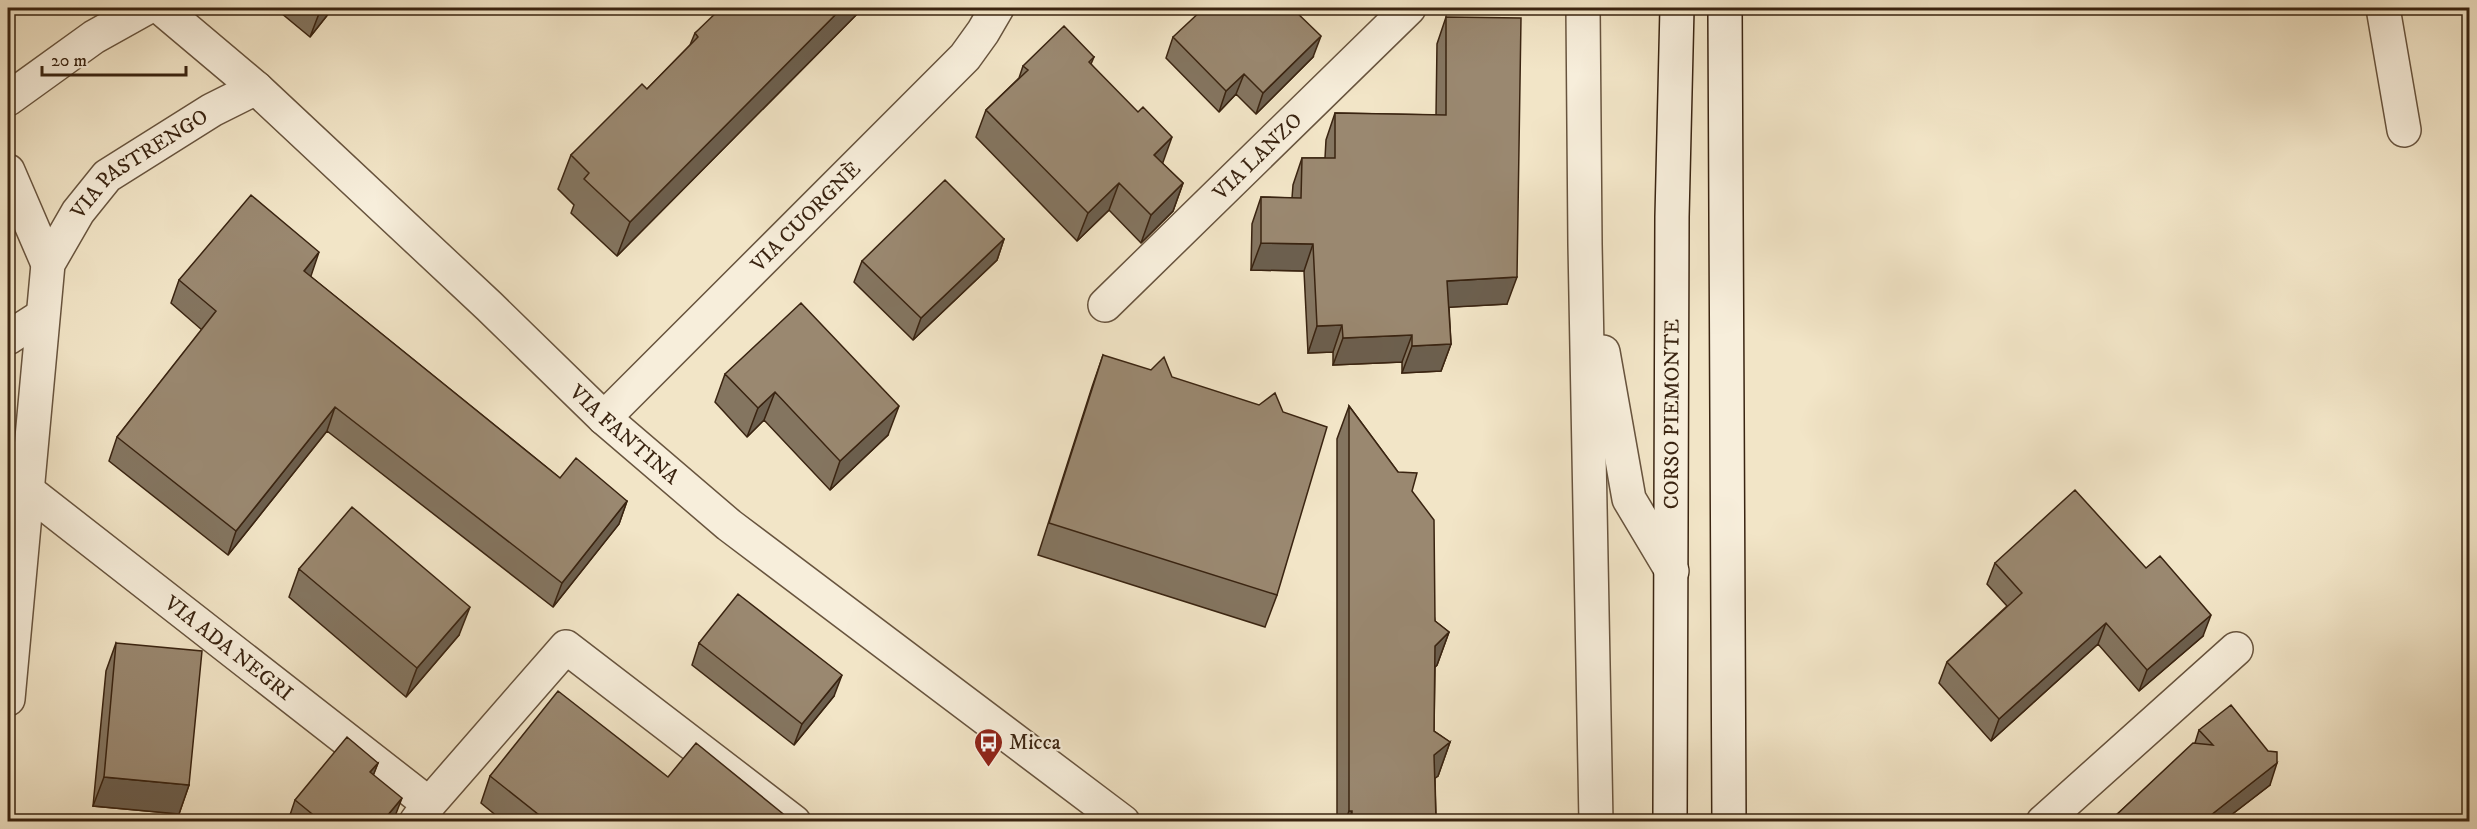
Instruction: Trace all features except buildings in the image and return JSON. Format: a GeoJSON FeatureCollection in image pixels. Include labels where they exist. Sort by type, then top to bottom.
{"type":"FeatureCollection","features":[{"type":"Feature","properties":{"kind":"street"},"geometry":{"type":"LineString","coordinates":[[8,99],[94,37],[146,8]]}},
{"type":"Feature","properties":{"kind":"street","name":"VIA FANTINA"},"geometry":{"type":"LineString","coordinates":[[160,8],[256,88],[489,306],[604,418],[729,525],[1123,822]]}},
{"type":"Feature","properties":{"kind":"street","name":"VIA CUORGNÈ"},"geometry":{"type":"LineString","coordinates":[[604,418],[965,57],[997,8]]}},
{"type":"Feature","properties":{"kind":"street","name":"VIA LANZO"},"geometry":{"type":"LineString","coordinates":[[1105,305],[1409,8]]}},
{"type":"Feature","properties":{"kind":"street"},"geometry":{"type":"LineString","coordinates":[[1583,8],[1596,822]]}},
{"type":"Feature","properties":{"kind":"street","name":"CORSO PIEMONTE"},"geometry":{"type":"LineString","coordinates":[[1670,822],[1672,218],[1677,8]]}},
{"type":"Feature","properties":{"kind":"street"},"geometry":{"type":"LineString","coordinates":[[1725,8],[1729,822]]}},
{"type":"Feature","properties":{"kind":"street"},"geometry":{"type":"LineString","coordinates":[[2383,8],[2404,130]]}},
{"type":"Feature","properties":{"kind":"street","name":"VIA PASTRENGO"},"geometry":{"type":"LineString","coordinates":[[8,699],[48,264],[78,212],[107,176],[212,110],[256,88]]}},
{"type":"Feature","properties":{"kind":"street","name":"VIA PASTRENGO"},"geometry":{"type":"LineString","coordinates":[[8,171],[48,264]]}},
{"type":"Feature","properties":{"kind":"street"},"geometry":{"type":"LineString","coordinates":[[1585,244],[1629,499],[1672,572]]}},
{"type":"Feature","properties":{"kind":"street"},"geometry":{"type":"LineString","coordinates":[[8,338],[42,316]]}},
{"type":"Feature","properties":{"kind":"street","name":"VIA ADA NEGRI"},"geometry":{"type":"LineString","coordinates":[[28,491],[423,813],[566,646],[794,822]]}},
{"type":"Feature","properties":{"kind":"street"},"geometry":{"type":"LineString","coordinates":[[2043,822],[2236,649]]}},
{"type":"Feature","properties":{"kind":"place","name":"Micca"},"geometry":{"type":"Point","coordinates":[988,768]}}]}
